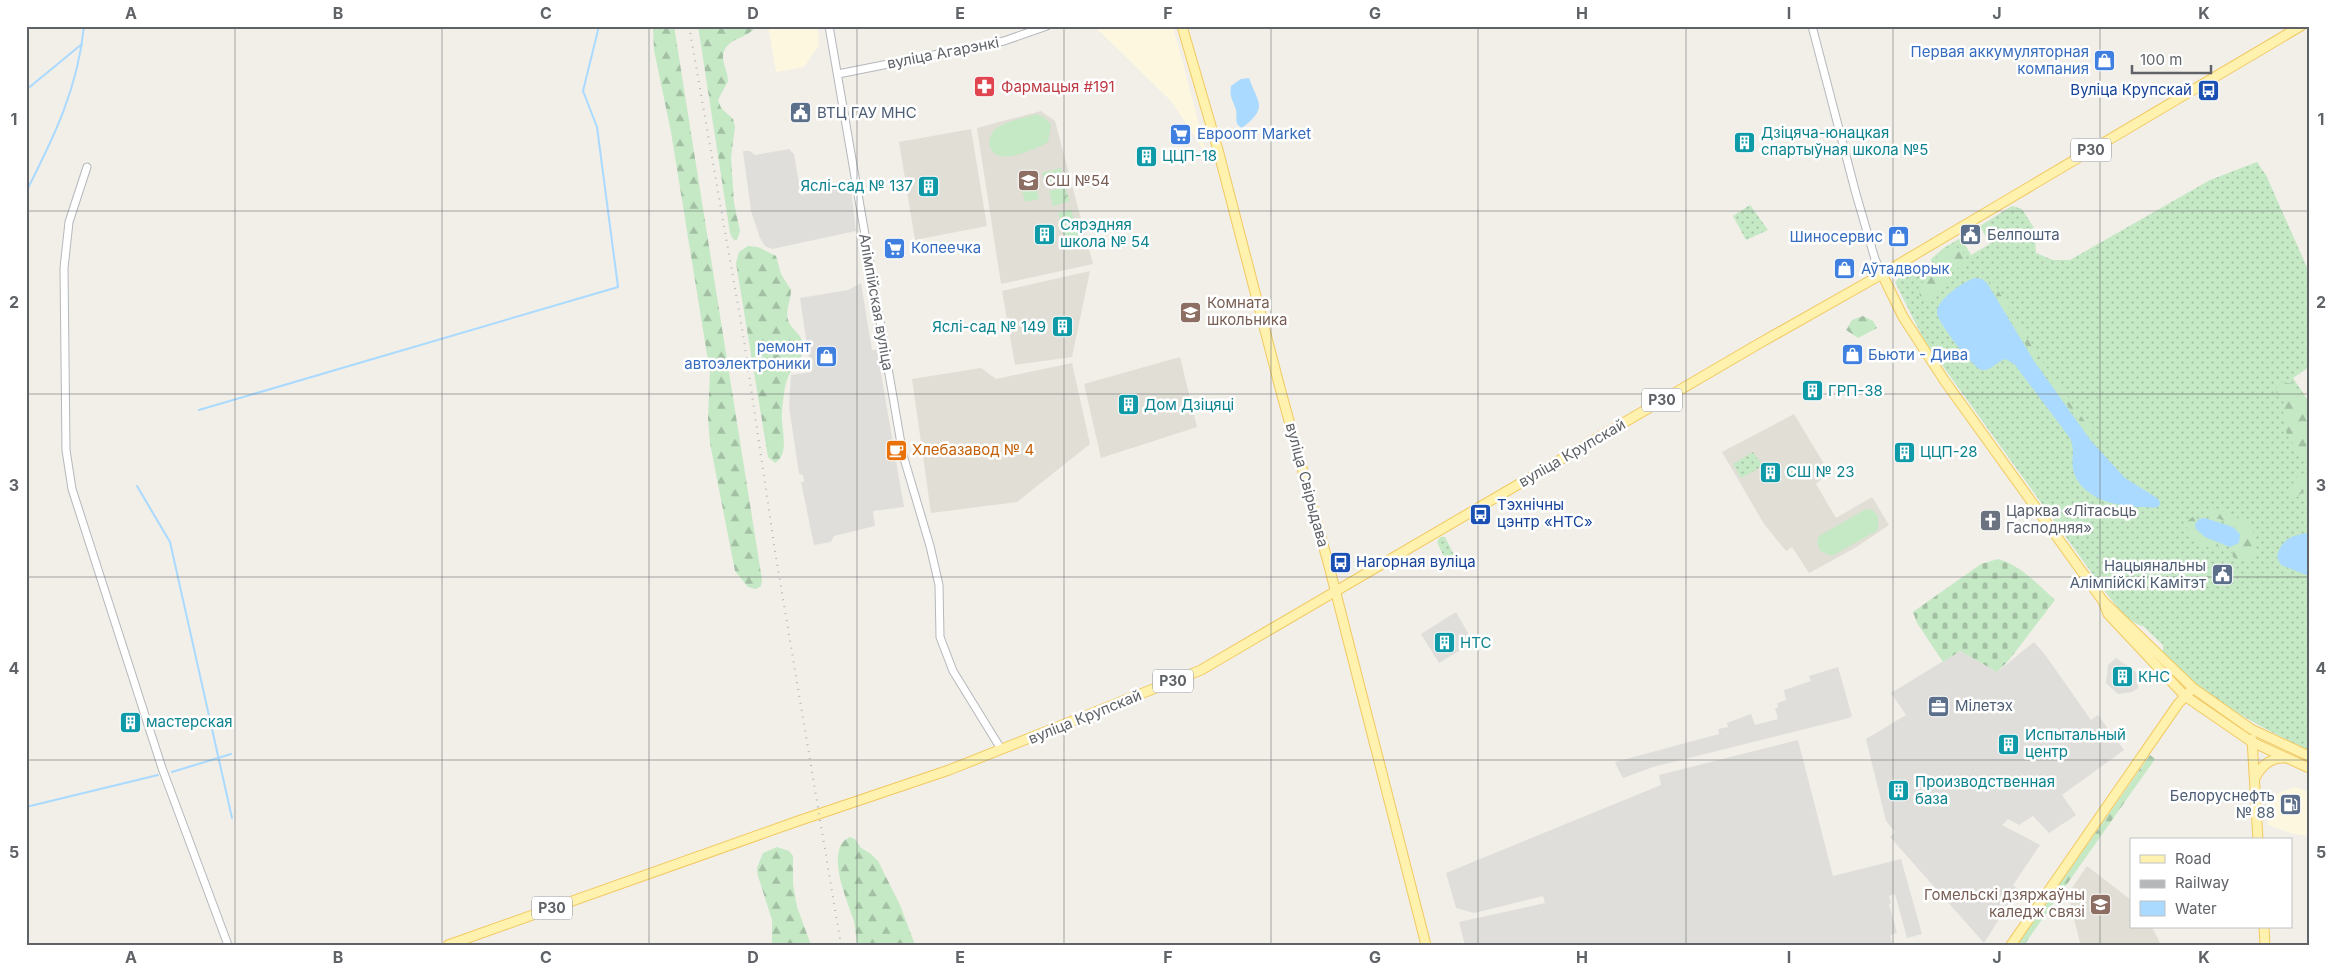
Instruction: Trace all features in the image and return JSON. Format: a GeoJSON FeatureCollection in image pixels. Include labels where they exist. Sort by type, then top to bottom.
{"type":"FeatureCollection","features":[{"type":"Feature","properties":{"kind":"main road","name":"вуліца Свірыдава"},"geometry":{"type":"LineString","coordinates":[[1182,26],[1218,150],[1426,945]]}},
{"type":"Feature","properties":{"kind":"main road","name":"вуліца Крупскай"},"geometry":{"type":"LineString","coordinates":[[448,945],[841,806],[949,770],[1201,670],[1760,342],[1882,274],[2300,26]]}},
{"type":"Feature","properties":{"kind":"main road"},"geometry":{"type":"LineString","coordinates":[[1882,274],[1903,317],[1944,380],[2103,601],[2193,688],[2251,729],[2309,756]]}},
{"type":"Feature","properties":{"kind":"main road"},"geometry":{"type":"LineString","coordinates":[[2103,601],[2108,614],[2185,696],[2252,742],[2309,768]]}},
{"type":"Feature","properties":{"kind":"main road"},"geometry":{"type":"LineString","coordinates":[[2011,945],[2185,696],[2193,688]]}},
{"type":"Feature","properties":{"kind":"main road"},"geometry":{"type":"LineString","coordinates":[[2251,729],[2258,838]]}},
{"type":"Feature","properties":{"kind":"main road"},"geometry":{"type":"LineString","coordinates":[[2254,778],[2259,770],[2268,762],[2278,758],[2287,758]]}},
{"type":"Feature","properties":{"kind":"main road"},"geometry":{"type":"LineString","coordinates":[[2264,928],[2265,945]]}},
{"type":"Feature","properties":{"kind":"street","name":"Алімпійская вуліца"},"geometry":{"type":"LineString","coordinates":[[829,26],[903,455],[930,546],[940,596],[940,638],[953,671],[1001,749]]}},
{"type":"Feature","properties":{"kind":"street","name":"вуліца Агарэнкі"},"geometry":{"type":"LineString","coordinates":[[838,74],[961,51],[1004,41],[1047,26]]}},
{"type":"Feature","properties":{"kind":"street"},"geometry":{"type":"LineString","coordinates":[[1812,26],[1856,194],[1875,259],[1882,274]]}},
{"type":"Feature","properties":{"kind":"street"},"geometry":{"type":"LineString","coordinates":[[87,167],[70,222],[64,268],[65,441],[72,489],[162,768],[228,945]]}},
{"type":"Feature","properties":{"kind":"shaded area"},"geometry":{"type":"Polygon","coordinates":[[[768,26],[817,26],[818,47],[804,67],[776,72],[768,26]]]}},
{"type":"Feature","properties":{"kind":"shaded area"},"geometry":{"type":"Polygon","coordinates":[[[1094,26],[1173,26],[1207,155],[1171,101],[1094,26]]]}},
{"type":"Feature","properties":{"kind":"shaded area","name":"СШ №54"},"geometry":{"type":"Polygon","coordinates":[[[1041,111],[1055,121],[1093,264],[1001,284],[977,128],[1041,111]]]}},
{"type":"Feature","properties":{"kind":"shaded area"},"geometry":{"type":"Polygon","coordinates":[[[971,129],[987,226],[915,240],[899,142],[971,129]]]}},
{"type":"Feature","properties":{"kind":"shaded area"},"geometry":{"type":"Polygon","coordinates":[[[789,149],[794,154],[801,195],[839,188],[851,190],[856,231],[772,249],[765,246],[760,238],[751,211],[743,151],[750,151],[755,155],[789,149]]]}},
{"type":"Feature","properties":{"kind":"shaded area"},"geometry":{"type":"Polygon","coordinates":[[[1090,271],[1072,357],[1015,365],[1002,291],[1090,271]]]}},
{"type":"Feature","properties":{"kind":"shaded area","name":"Хлебазавод № 4"},"geometry":{"type":"Polygon","coordinates":[[[861,283],[872,350],[877,350],[904,507],[873,511],[875,526],[834,536],[831,542],[814,545],[801,482],[804,482],[803,475],[799,474],[789,407],[791,375],[811,372],[800,298],[848,290],[861,283]]]}},
{"type":"Feature","properties":{"kind":"shaded area"},"geometry":{"type":"Polygon","coordinates":[[[1180,357],[1197,427],[1101,458],[1084,384],[1180,357]]]}},
{"type":"Feature","properties":{"kind":"shaded area"},"geometry":{"type":"Polygon","coordinates":[[[1072,363],[1090,444],[1017,502],[931,513],[912,379],[981,368],[996,379],[1072,363]]]}},
{"type":"Feature","properties":{"kind":"shaded area"},"geometry":{"type":"Polygon","coordinates":[[[1794,414],[1829,472],[1816,484],[1836,518],[1872,497],[1889,525],[1855,548],[1809,573],[1792,547],[1786,551],[1764,524],[1722,452],[1794,414]]]}},
{"type":"Feature","properties":{"kind":"shaded area"},"geometry":{"type":"Polygon","coordinates":[[[1456,612],[1468,633],[1467,646],[1439,663],[1421,634],[1456,612]]]}},
{"type":"Feature","properties":{"kind":"shaded area"},"geometry":{"type":"Polygon","coordinates":[[[2034,642],[2091,720],[2098,715],[2124,750],[2062,795],[2076,815],[2049,833],[2033,816],[2019,825],[2008,819],[2002,825],[2040,845],[2013,885],[2018,889],[1984,943],[1890,837],[1895,832],[1886,821],[1866,739],[1906,715],[1891,693],[1960,651],[1997,672],[2034,642]]]}},
{"type":"Feature","properties":{"kind":"shaded area"},"geometry":{"type":"Polygon","coordinates":[[[2116,658],[2136,672],[2138,688],[2132,692],[2118,694],[2106,683],[2108,665],[2116,658]]]}},
{"type":"Feature","properties":{"kind":"shaded area"},"geometry":{"type":"Polygon","coordinates":[[[1838,667],[1852,716],[1849,718],[1653,767],[1623,778],[1617,767],[1615,762],[1719,734],[1718,729],[1728,727],[1727,723],[1751,714],[1755,725],[1778,719],[1775,708],[1778,708],[1777,703],[1786,700],[1784,690],[1811,681],[1809,676],[1838,667]]]}},
{"type":"Feature","properties":{"kind":"shaded area"},"geometry":{"type":"Polygon","coordinates":[[[1798,740],[1833,876],[1901,859],[1922,934],[1907,938],[1895,894],[1889,896],[1891,903],[1889,904],[1897,933],[1890,935],[1892,943],[1888,945],[1465,945],[1459,922],[1545,903],[1543,896],[1474,913],[1456,908],[1446,873],[1661,785],[1659,775],[1798,740]]]}},
{"type":"Feature","properties":{"kind":"shaded area"},"geometry":{"type":"Polygon","coordinates":[[[2295,787],[2309,792],[2309,832],[2306,836],[2268,825],[2268,797],[2295,787]]]}},
{"type":"Feature","properties":{"kind":"shaded area","name":"Гомельскі дзяржаўны каледж связі"},"geometry":{"type":"Polygon","coordinates":[[[2087,866],[2130,899],[2130,928],[2152,928],[2161,945],[2076,945],[2080,943],[2068,894],[2087,866]]]}},
{"type":"Feature","properties":{"kind":"green space"},"geometry":{"type":"Polygon","coordinates":[[[653,26],[674,26],[762,580],[761,586],[756,589],[748,587],[735,571],[710,443],[708,418],[710,373],[671,132],[654,50],[653,26]]]}},
{"type":"Feature","properties":{"kind":"green space"},"geometry":{"type":"Polygon","coordinates":[[[698,26],[756,26],[748,34],[732,42],[724,51],[723,60],[728,81],[718,100],[721,108],[733,119],[735,127],[731,157],[734,203],[740,231],[737,240],[733,239],[730,233],[698,26]]]}},
{"type":"Feature","properties":{"kind":"green space"},"geometry":{"type":"Polygon","coordinates":[[[1037,114],[1045,118],[1051,125],[1048,142],[1032,150],[1011,156],[1005,157],[995,154],[990,146],[990,141],[996,129],[1008,122],[1037,114]]]}},
{"type":"Feature","properties":{"kind":"green space"},"geometry":{"type":"Polygon","coordinates":[[[2257,162],[2266,175],[2309,272],[2309,367],[2293,378],[2309,402],[2309,751],[2231,709],[2195,683],[2163,653],[2163,645],[2143,626],[2137,624],[2123,613],[2103,589],[1924,340],[1895,282],[1902,275],[1907,277],[1919,269],[1921,271],[1932,263],[1931,259],[1945,247],[1961,238],[1971,255],[1990,244],[1980,226],[2012,206],[2022,209],[2034,228],[2036,253],[2053,260],[2070,260],[2210,180],[2257,162]]]}},
{"type":"Feature","properties":{"kind":"green space"},"geometry":{"type":"Polygon","coordinates":[[[1061,168],[1063,179],[1045,184],[1042,173],[1061,168]]]}},
{"type":"Feature","properties":{"kind":"green space"},"geometry":{"type":"Polygon","coordinates":[[[1034,180],[1039,199],[1025,202],[1020,184],[1034,180]]]}},
{"type":"Feature","properties":{"kind":"green space"},"geometry":{"type":"Polygon","coordinates":[[[1065,187],[1070,201],[1053,206],[1049,191],[1065,187]]]}},
{"type":"Feature","properties":{"kind":"green space"},"geometry":{"type":"Polygon","coordinates":[[[1750,205],[1768,230],[1746,240],[1733,216],[1750,205]]]}},
{"type":"Feature","properties":{"kind":"green space"},"geometry":{"type":"Polygon","coordinates":[[[1071,209],[1081,246],[1068,250],[1058,213],[1071,209]]]}},
{"type":"Feature","properties":{"kind":"green space"},"geometry":{"type":"Polygon","coordinates":[[[748,246],[758,247],[776,256],[781,274],[791,290],[787,312],[788,320],[803,343],[801,357],[790,373],[786,385],[782,418],[784,446],[780,459],[775,463],[768,457],[736,263],[739,252],[748,246]]]}},
{"type":"Feature","properties":{"kind":"green space"},"geometry":{"type":"Polygon","coordinates":[[[1954,246],[1963,251],[1965,262],[1950,274],[1941,291],[1924,300],[1920,296],[1922,284],[1941,253],[1954,246]]]}},
{"type":"Feature","properties":{"kind":"green space"},"geometry":{"type":"Polygon","coordinates":[[[1991,279],[2035,351],[2100,443],[2099,446],[2030,352],[1989,284],[1991,279]]]}},
{"type":"Feature","properties":{"kind":"green space"},"geometry":{"type":"Polygon","coordinates":[[[1863,316],[1873,321],[1877,328],[1858,338],[1846,330],[1852,320],[1863,316]]]}},
{"type":"Feature","properties":{"kind":"green space"},"geometry":{"type":"Polygon","coordinates":[[[2282,382],[2293,384],[2300,399],[2309,406],[2309,468],[2287,435],[2283,418],[2284,401],[2276,392],[2277,386],[2282,382]]]}},
{"type":"Feature","properties":{"kind":"green space"},"geometry":{"type":"Polygon","coordinates":[[[1753,452],[1763,466],[1741,478],[1733,464],[1753,452]]]}},
{"type":"Feature","properties":{"kind":"green space"},"geometry":{"type":"Polygon","coordinates":[[[2303,475],[2309,478],[2309,487],[2297,497],[2292,497],[2290,493],[2294,481],[2297,477],[2303,475]]]}},
{"type":"Feature","properties":{"kind":"green space"},"geometry":{"type":"Polygon","coordinates":[[[1866,509],[1872,510],[1878,516],[1878,530],[1832,556],[1820,551],[1817,542],[1819,536],[1866,509]]]}},
{"type":"Feature","properties":{"kind":"green space"},"geometry":{"type":"Polygon","coordinates":[[[2209,509],[2229,514],[2245,523],[2253,532],[2256,540],[2256,548],[2253,555],[2248,559],[2241,560],[2233,557],[2232,550],[2240,543],[2240,532],[2234,525],[2210,515],[2208,513],[2209,509]]]}},
{"type":"Feature","properties":{"kind":"green space"},"geometry":{"type":"Polygon","coordinates":[[[2193,517],[2196,532],[2218,544],[2218,549],[2207,547],[2192,536],[2186,521],[2193,517]]]}},
{"type":"Feature","properties":{"kind":"green space"},"geometry":{"type":"Polygon","coordinates":[[[1440,537],[1445,537],[1457,561],[1454,567],[1448,565],[1437,542],[1440,537]]]}},
{"type":"Feature","properties":{"kind":"green space"},"geometry":{"type":"Polygon","coordinates":[[[1998,559],[2022,571],[2055,600],[2009,660],[1997,672],[1960,651],[1943,662],[1917,623],[1913,612],[1981,564],[1998,559]]]}},
{"type":"Feature","properties":{"kind":"green space"},"geometry":{"type":"Polygon","coordinates":[[[2150,755],[2155,759],[2024,945],[2017,945],[2150,755]]]}},
{"type":"Feature","properties":{"kind":"green space"},"geometry":{"type":"Polygon","coordinates":[[[850,837],[855,839],[861,848],[878,861],[900,905],[915,945],[858,945],[854,921],[843,887],[838,863],[842,843],[850,837]]]}},
{"type":"Feature","properties":{"kind":"green space"},"geometry":{"type":"Polygon","coordinates":[[[777,847],[789,851],[793,856],[793,884],[797,907],[811,945],[772,945],[772,920],[757,868],[763,853],[777,847]]]}},
{"type":"Feature","properties":{"kind":"water"},"geometry":{"type":"Polygon","coordinates":[[[1249,78],[1259,105],[1256,115],[1242,128],[1237,122],[1236,110],[1231,96],[1231,86],[1241,79],[1249,78]]]}},
{"type":"Feature","properties":{"kind":"water"},"geometry":{"type":"Polygon","coordinates":[[[1975,278],[1982,279],[1987,283],[2034,361],[2091,441],[2125,478],[2157,498],[2160,502],[2159,506],[2153,508],[2134,507],[2113,503],[2094,496],[2086,490],[2074,473],[2073,447],[2070,438],[2015,365],[2006,359],[1989,369],[1982,370],[1971,362],[1943,326],[1937,313],[1941,302],[1946,297],[1964,283],[1975,278]]]}},
{"type":"Feature","properties":{"kind":"water"},"geometry":{"type":"Polygon","coordinates":[[[2205,518],[2233,527],[2240,534],[2239,543],[2230,547],[2205,537],[2196,529],[2195,524],[2199,519],[2205,518]]]}},
{"type":"Feature","properties":{"kind":"water"},"geometry":{"type":"Polygon","coordinates":[[[2309,533],[2309,576],[2281,565],[2277,557],[2281,546],[2288,539],[2309,533]]]}},
{"type":"Feature","properties":{"kind":"waterway"},"geometry":{"type":"LineString","coordinates":[[26,192],[63,112],[76,70],[84,26]]}},
{"type":"Feature","properties":{"kind":"waterway"},"geometry":{"type":"LineString","coordinates":[[199,410],[618,287],[597,127],[583,91],[599,26]]}},
{"type":"Feature","properties":{"kind":"waterway"},"geometry":{"type":"LineString","coordinates":[[26,90],[82,44]]}},
{"type":"Feature","properties":{"kind":"waterway"},"geometry":{"type":"LineString","coordinates":[[137,486],[170,542],[232,818]]}},
{"type":"Feature","properties":{"kind":"waterway"},"geometry":{"type":"LineString","coordinates":[[172,772],[231,754]]}},
{"type":"Feature","properties":{"kind":"waterway"},"geometry":{"type":"LineString","coordinates":[[26,807],[158,775]]}},
{"type":"Feature","properties":{"kind":"railway"},"geometry":{"type":"LineString","coordinates":[[689,26],[743,334],[775,551],[841,945]]}},
{"type":"Feature","properties":{"kind":"place","name":"Первая аккумуляторная компания"},"geometry":{"type":"Point","coordinates":[2105,61]}},
{"type":"Feature","properties":{"kind":"place","name":"Фармацыя #191"},"geometry":{"type":"Point","coordinates":[985,87]}},
{"type":"Feature","properties":{"kind":"place","name":"Вуліца Крупскай"},"geometry":{"type":"Point","coordinates":[2208,90]}},
{"type":"Feature","properties":{"kind":"place","name":"ВТЦ ГАУ МНС"},"geometry":{"type":"Point","coordinates":[801,113]}},
{"type":"Feature","properties":{"kind":"place","name":"Евроопт Market"},"geometry":{"type":"Point","coordinates":[1181,134]}},
{"type":"Feature","properties":{"kind":"place","name":"Дзіцяча-юнацкая спартыўная школа №5"},"geometry":{"type":"Point","coordinates":[1745,142]}},
{"type":"Feature","properties":{"kind":"place","name":"ЦЦП-18"},"geometry":{"type":"Point","coordinates":[1146,156]}},
{"type":"Feature","properties":{"kind":"place","name":"СШ №54"},"geometry":{"type":"Point","coordinates":[1029,181]}},
{"type":"Feature","properties":{"kind":"place","name":"Яслі-сад № 137"},"geometry":{"type":"Point","coordinates":[929,186]}},
{"type":"Feature","properties":{"kind":"place","name":"Сярэдняя школа № 54"},"geometry":{"type":"Point","coordinates":[1044,234]}},
{"type":"Feature","properties":{"kind":"place","name":"Белпошта"},"geometry":{"type":"Point","coordinates":[1971,235]}},
{"type":"Feature","properties":{"kind":"place","name":"Шиносервис"},"geometry":{"type":"Point","coordinates":[1899,237]}},
{"type":"Feature","properties":{"kind":"place","name":"Копеечка"},"geometry":{"type":"Point","coordinates":[895,248]}},
{"type":"Feature","properties":{"kind":"place","name":"Аўтадворык"},"geometry":{"type":"Point","coordinates":[1845,269]}},
{"type":"Feature","properties":{"kind":"place","name":"Комната школьника"},"geometry":{"type":"Point","coordinates":[1191,312]}},
{"type":"Feature","properties":{"kind":"place","name":"Яслі-сад № 149"},"geometry":{"type":"Point","coordinates":[1062,327]}},
{"type":"Feature","properties":{"kind":"place","name":"Бьюти - Дива"},"geometry":{"type":"Point","coordinates":[1852,355]}},
{"type":"Feature","properties":{"kind":"place","name":"ремонт автоэлектроники"},"geometry":{"type":"Point","coordinates":[827,356]}},
{"type":"Feature","properties":{"kind":"place","name":"ГРП-38"},"geometry":{"type":"Point","coordinates":[1812,391]}},
{"type":"Feature","properties":{"kind":"place","name":"Дом Дзіцяці"},"geometry":{"type":"Point","coordinates":[1128,405]}},
{"type":"Feature","properties":{"kind":"place","name":"Хлебазавод № 4"},"geometry":{"type":"Point","coordinates":[896,450]}},
{"type":"Feature","properties":{"kind":"place","name":"ЦЦП-28"},"geometry":{"type":"Point","coordinates":[1904,452]}},
{"type":"Feature","properties":{"kind":"place","name":"СШ № 23"},"geometry":{"type":"Point","coordinates":[1770,472]}},
{"type":"Feature","properties":{"kind":"place","name":"Тэхнічны цэнтр «НТС»"},"geometry":{"type":"Point","coordinates":[1481,514]}},
{"type":"Feature","properties":{"kind":"place","name":"Царква «Літасьць Гасподняя»"},"geometry":{"type":"Point","coordinates":[1990,520]}},
{"type":"Feature","properties":{"kind":"place","name":"Нагорная вуліца"},"geometry":{"type":"Point","coordinates":[1340,562]}},
{"type":"Feature","properties":{"kind":"place","name":"Нацыянальны Алімпійскі Камітэт"},"geometry":{"type":"Point","coordinates":[2222,575]}},
{"type":"Feature","properties":{"kind":"place","name":"НТС"},"geometry":{"type":"Point","coordinates":[1444,643]}},
{"type":"Feature","properties":{"kind":"place","name":"КНС"},"geometry":{"type":"Point","coordinates":[2122,677]}},
{"type":"Feature","properties":{"kind":"place","name":"Мілетэх"},"geometry":{"type":"Point","coordinates":[1939,706]}},
{"type":"Feature","properties":{"kind":"place","name":"мастерская"},"geometry":{"type":"Point","coordinates":[130,722]}},
{"type":"Feature","properties":{"kind":"place","name":"Испытальный центр"},"geometry":{"type":"Point","coordinates":[2009,744]}},
{"type":"Feature","properties":{"kind":"place","name":"Производственная база"},"geometry":{"type":"Point","coordinates":[1899,791]}},
{"type":"Feature","properties":{"kind":"place","name":"Белоруснефть № 88"},"geometry":{"type":"Point","coordinates":[2291,805]}},
{"type":"Feature","properties":{"kind":"place","name":"Гомельскі дзяржаўны каледж связі"},"geometry":{"type":"Point","coordinates":[2101,904]}}]}
